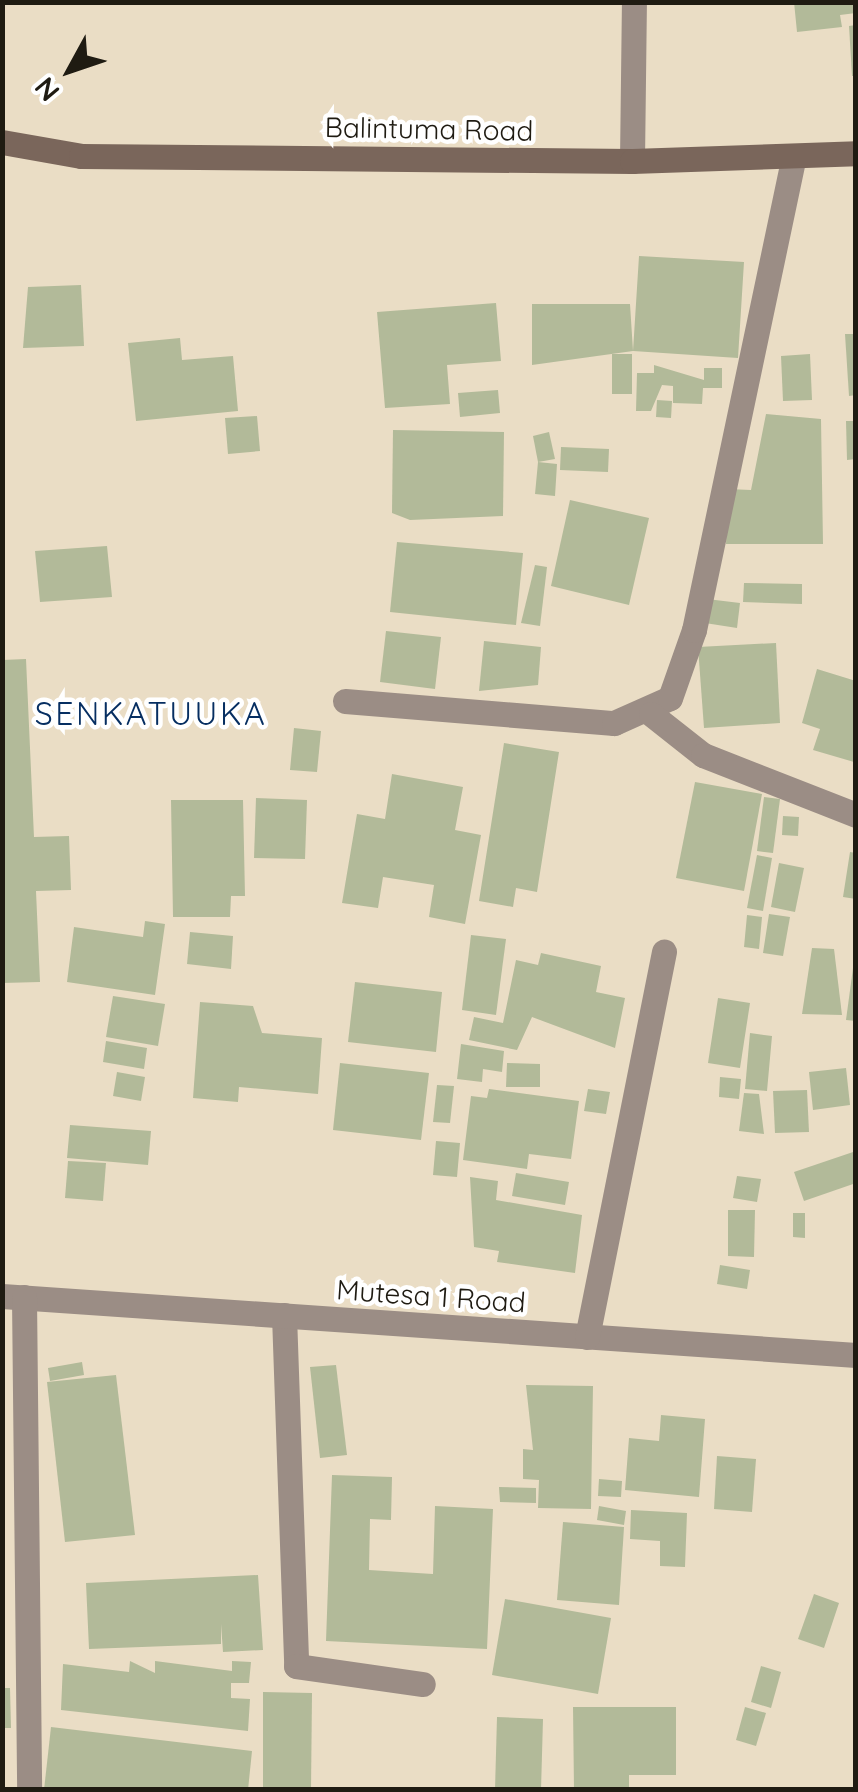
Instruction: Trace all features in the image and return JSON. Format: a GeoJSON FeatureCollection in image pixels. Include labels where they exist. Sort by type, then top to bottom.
{"type":"FeatureCollection","features":[{"type":"Feature","properties":{"kind":"main road","name":"Balintuma Road"},"geometry":{"type":"LineString","coordinates":[[2,142],[81,156],[632,161],[856,152]]}},
{"type":"Feature","properties":{"kind":"street"},"geometry":{"type":"LineString","coordinates":[[632,161],[634,2]]}},
{"type":"Feature","properties":{"kind":"street"},"geometry":{"type":"LineString","coordinates":[[345,700],[614,723],[652,714],[670,698],[690,644],[794,157]]}},
{"type":"Feature","properties":{"kind":"street"},"geometry":{"type":"LineString","coordinates":[[652,714],[703,755],[856,815]]}},
{"type":"Feature","properties":{"kind":"street"},"geometry":{"type":"LineString","coordinates":[[587,1337],[664,952]]}},
{"type":"Feature","properties":{"kind":"street"},"geometry":{"type":"LineString","coordinates":[[13,1296],[29,1790]]}},
{"type":"Feature","properties":{"kind":"street","name":"Mutesa 1 Road"},"geometry":{"type":"LineString","coordinates":[[13,1296],[856,1356]]}},
{"type":"Feature","properties":{"kind":"street"},"geometry":{"type":"LineString","coordinates":[[284,1315],[296,1666],[423,1684]]}},
{"type":"Feature","properties":{"kind":"building"},"geometry":{"type":"Polygon","coordinates":[[[794,2],[856,2],[856,13],[840,15],[842,27],[797,32],[794,2]]]}},
{"type":"Feature","properties":{"kind":"building"},"geometry":{"type":"Polygon","coordinates":[[[856,25],[856,76],[852,76],[849,26],[856,25]]]}},
{"type":"Feature","properties":{"kind":"building"},"geometry":{"type":"Polygon","coordinates":[[[639,256],[744,262],[738,358],[633,351],[639,256]]]}},
{"type":"Feature","properties":{"kind":"building"},"geometry":{"type":"Polygon","coordinates":[[[81,285],[84,346],[23,348],[28,287],[81,285]]]}},
{"type":"Feature","properties":{"kind":"building"},"geometry":{"type":"Polygon","coordinates":[[[496,303],[501,361],[447,365],[450,404],[385,408],[377,312],[496,303]]]}},
{"type":"Feature","properties":{"kind":"building"},"geometry":{"type":"Polygon","coordinates":[[[532,304],[630,304],[633,351],[532,365],[532,304]]]}},
{"type":"Feature","properties":{"kind":"building"},"geometry":{"type":"Polygon","coordinates":[[[845,334],[856,334],[856,395],[849,396],[845,334]]]}},
{"type":"Feature","properties":{"kind":"building"},"geometry":{"type":"Polygon","coordinates":[[[180,338],[182,360],[233,356],[238,411],[136,421],[128,343],[180,338]]]}},
{"type":"Feature","properties":{"kind":"building"},"geometry":{"type":"Polygon","coordinates":[[[612,354],[632,354],[632,394],[612,394],[612,354]]]}},
{"type":"Feature","properties":{"kind":"building"},"geometry":{"type":"Polygon","coordinates":[[[810,354],[812,400],[783,401],[781,356],[810,354]]]}},
{"type":"Feature","properties":{"kind":"building"},"geometry":{"type":"Polygon","coordinates":[[[654,365],[704,380],[704,368],[722,368],[722,388],[703,388],[702,404],[673,403],[673,386],[662,385],[651,411],[636,411],[637,373],[654,373],[654,365]]]}},
{"type":"Feature","properties":{"kind":"building"},"geometry":{"type":"Polygon","coordinates":[[[498,390],[500,413],[460,417],[458,393],[498,390]]]}},
{"type":"Feature","properties":{"kind":"building"},"geometry":{"type":"Polygon","coordinates":[[[657,400],[672,401],[671,418],[656,417],[657,400]]]}},
{"type":"Feature","properties":{"kind":"building"},"geometry":{"type":"Polygon","coordinates":[[[766,414],[821,419],[823,544],[726,544],[728,489],[751,490],[766,414]]]}},
{"type":"Feature","properties":{"kind":"building"},"geometry":{"type":"Polygon","coordinates":[[[257,416],[260,451],[228,454],[225,418],[257,416]]]}},
{"type":"Feature","properties":{"kind":"building"},"geometry":{"type":"Polygon","coordinates":[[[846,421],[856,421],[856,459],[847,460],[846,421]]]}},
{"type":"Feature","properties":{"kind":"building"},"geometry":{"type":"Polygon","coordinates":[[[393,430],[504,432],[503,516],[410,520],[392,513],[393,430]]]}},
{"type":"Feature","properties":{"kind":"building"},"geometry":{"type":"Polygon","coordinates":[[[549,432],[555,459],[538,462],[533,436],[549,432]]]}},
{"type":"Feature","properties":{"kind":"building"},"geometry":{"type":"Polygon","coordinates":[[[561,447],[609,449],[608,472],[560,470],[561,447]]]}},
{"type":"Feature","properties":{"kind":"building"},"geometry":{"type":"Polygon","coordinates":[[[538,462],[557,464],[555,496],[535,494],[538,462]]]}},
{"type":"Feature","properties":{"kind":"building"},"geometry":{"type":"Polygon","coordinates":[[[570,500],[649,518],[629,605],[551,586],[570,500]]]}},
{"type":"Feature","properties":{"kind":"building"},"geometry":{"type":"Polygon","coordinates":[[[397,542],[523,553],[516,625],[390,612],[397,542]]]}},
{"type":"Feature","properties":{"kind":"building"},"geometry":{"type":"Polygon","coordinates":[[[107,546],[112,597],[40,602],[35,551],[107,546]]]}},
{"type":"Feature","properties":{"kind":"building"},"geometry":{"type":"Polygon","coordinates":[[[535,565],[547,567],[540,626],[521,623],[535,565]]]}},
{"type":"Feature","properties":{"kind":"building"},"geometry":{"type":"Polygon","coordinates":[[[744,583],[802,584],[802,604],[743,602],[744,583]]]}},
{"type":"Feature","properties":{"kind":"building"},"geometry":{"type":"Polygon","coordinates":[[[707,599],[740,603],[737,628],[705,623],[707,599]]]}},
{"type":"Feature","properties":{"kind":"building"},"geometry":{"type":"Polygon","coordinates":[[[386,631],[441,637],[435,689],[380,682],[386,631]]]}},
{"type":"Feature","properties":{"kind":"building"},"geometry":{"type":"Polygon","coordinates":[[[484,641],[541,647],[538,685],[479,691],[484,641]]]}},
{"type":"Feature","properties":{"kind":"building"},"geometry":{"type":"Polygon","coordinates":[[[776,643],[780,723],[704,728],[698,647],[776,643]]]}},
{"type":"Feature","properties":{"kind":"building"},"geometry":{"type":"Polygon","coordinates":[[[26,659],[34,837],[69,836],[71,890],[36,891],[40,982],[2,983],[2,660],[26,659]]]}},
{"type":"Feature","properties":{"kind":"building"},"geometry":{"type":"Polygon","coordinates":[[[817,669],[856,681],[854,762],[813,750],[820,729],[802,723],[817,669]]]}},
{"type":"Feature","properties":{"kind":"building"},"geometry":{"type":"Polygon","coordinates":[[[294,728],[321,731],[317,772],[290,770],[294,728]]]}},
{"type":"Feature","properties":{"kind":"building"},"geometry":{"type":"Polygon","coordinates":[[[504,743],[559,752],[537,892],[516,888],[513,907],[479,901],[504,743]]]}},
{"type":"Feature","properties":{"kind":"building"},"geometry":{"type":"Polygon","coordinates":[[[392,774],[463,787],[455,830],[481,835],[465,924],[429,917],[434,885],[383,877],[378,908],[342,903],[357,814],[385,819],[392,774]]]}},
{"type":"Feature","properties":{"kind":"building"},"geometry":{"type":"Polygon","coordinates":[[[695,782],[762,794],[744,891],[676,878],[695,782]]]}},
{"type":"Feature","properties":{"kind":"building"},"geometry":{"type":"Polygon","coordinates":[[[764,797],[780,799],[773,853],[757,851],[764,797]]]}},
{"type":"Feature","properties":{"kind":"building"},"geometry":{"type":"Polygon","coordinates":[[[256,798],[307,800],[305,859],[254,858],[256,798]]]}},
{"type":"Feature","properties":{"kind":"building"},"geometry":{"type":"Polygon","coordinates":[[[171,800],[243,800],[245,896],[231,896],[230,917],[173,917],[171,800]]]}},
{"type":"Feature","properties":{"kind":"building"},"geometry":{"type":"Polygon","coordinates":[[[783,816],[799,817],[798,836],[782,835],[783,816]]]}},
{"type":"Feature","properties":{"kind":"building"},"geometry":{"type":"Polygon","coordinates":[[[850,852],[856,853],[856,899],[843,897],[850,852]]]}},
{"type":"Feature","properties":{"kind":"building"},"geometry":{"type":"Polygon","coordinates":[[[757,855],[772,858],[763,911],[747,908],[757,855]]]}},
{"type":"Feature","properties":{"kind":"building"},"geometry":{"type":"Polygon","coordinates":[[[779,863],[804,868],[795,912],[771,907],[779,863]]]}},
{"type":"Feature","properties":{"kind":"building"},"geometry":{"type":"Polygon","coordinates":[[[769,914],[790,917],[783,956],[763,953],[769,914]]]}},
{"type":"Feature","properties":{"kind":"building"},"geometry":{"type":"Polygon","coordinates":[[[747,915],[762,917],[759,949],[744,947],[747,915]]]}},
{"type":"Feature","properties":{"kind":"building"},"geometry":{"type":"Polygon","coordinates":[[[145,921],[165,924],[155,995],[67,982],[74,927],[143,937],[145,921]]]}},
{"type":"Feature","properties":{"kind":"building"},"geometry":{"type":"Polygon","coordinates":[[[190,932],[233,936],[231,969],[187,964],[190,932]]]}},
{"type":"Feature","properties":{"kind":"building"},"geometry":{"type":"Polygon","coordinates":[[[471,935],[506,939],[496,1015],[462,1010],[471,935]]]}},
{"type":"Feature","properties":{"kind":"building"},"geometry":{"type":"Polygon","coordinates":[[[856,946],[856,1021],[846,1020],[856,946]]]}},
{"type":"Feature","properties":{"kind":"building"},"geometry":{"type":"Polygon","coordinates":[[[812,948],[834,949],[842,1015],[802,1014],[812,948]]]}},
{"type":"Feature","properties":{"kind":"building"},"geometry":{"type":"Polygon","coordinates":[[[541,953],[601,966],[596,992],[625,998],[615,1048],[532,1017],[517,1050],[469,1040],[474,1017],[503,1023],[516,960],[538,965],[541,953]]]}},
{"type":"Feature","properties":{"kind":"building"},"geometry":{"type":"Polygon","coordinates":[[[355,982],[442,992],[436,1052],[348,1042],[355,982]]]}},
{"type":"Feature","properties":{"kind":"building"},"geometry":{"type":"Polygon","coordinates":[[[113,996],[165,1004],[158,1046],[106,1037],[113,996]]]}},
{"type":"Feature","properties":{"kind":"building"},"geometry":{"type":"Polygon","coordinates":[[[718,998],[750,1003],[740,1068],[708,1063],[718,998]]]}},
{"type":"Feature","properties":{"kind":"building"},"geometry":{"type":"Polygon","coordinates":[[[200,1002],[253,1006],[262,1033],[322,1038],[318,1094],[239,1087],[238,1102],[193,1098],[200,1002]]]}},
{"type":"Feature","properties":{"kind":"building"},"geometry":{"type":"Polygon","coordinates":[[[750,1033],[772,1036],[767,1091],[745,1089],[750,1033]]]}},
{"type":"Feature","properties":{"kind":"building"},"geometry":{"type":"Polygon","coordinates":[[[106,1041],[147,1048],[144,1069],[103,1062],[106,1041]]]}},
{"type":"Feature","properties":{"kind":"building"},"geometry":{"type":"Polygon","coordinates":[[[461,1044],[504,1051],[502,1072],[483,1069],[482,1082],[457,1079],[461,1044]]]}},
{"type":"Feature","properties":{"kind":"building"},"geometry":{"type":"Polygon","coordinates":[[[340,1063],[429,1073],[421,1140],[333,1130],[340,1063]]]}},
{"type":"Feature","properties":{"kind":"building"},"geometry":{"type":"Polygon","coordinates":[[[507,1063],[540,1064],[540,1087],[506,1087],[507,1063]]]}},
{"type":"Feature","properties":{"kind":"building"},"geometry":{"type":"Polygon","coordinates":[[[846,1068],[850,1105],[813,1110],[809,1072],[846,1068]]]}},
{"type":"Feature","properties":{"kind":"building"},"geometry":{"type":"Polygon","coordinates":[[[117,1072],[145,1077],[141,1101],[113,1096],[117,1072]]]}},
{"type":"Feature","properties":{"kind":"building"},"geometry":{"type":"Polygon","coordinates":[[[720,1077],[741,1079],[739,1099],[719,1097],[720,1077]]]}},
{"type":"Feature","properties":{"kind":"building"},"geometry":{"type":"Polygon","coordinates":[[[437,1085],[454,1086],[450,1123],[433,1122],[437,1085]]]}},
{"type":"Feature","properties":{"kind":"building"},"geometry":{"type":"Polygon","coordinates":[[[489,1089],[579,1101],[571,1159],[529,1154],[527,1169],[463,1160],[471,1096],[487,1098],[489,1089]]]}},
{"type":"Feature","properties":{"kind":"building"},"geometry":{"type":"Polygon","coordinates":[[[588,1089],[610,1092],[606,1114],[584,1111],[588,1089]]]}},
{"type":"Feature","properties":{"kind":"building"},"geometry":{"type":"Polygon","coordinates":[[[807,1090],[809,1132],[775,1133],[773,1091],[807,1090]]]}},
{"type":"Feature","properties":{"kind":"building"},"geometry":{"type":"Polygon","coordinates":[[[744,1093],[759,1094],[764,1134],[739,1131],[744,1093]]]}},
{"type":"Feature","properties":{"kind":"building"},"geometry":{"type":"Polygon","coordinates":[[[70,1125],[151,1131],[148,1165],[67,1158],[70,1125]]]}},
{"type":"Feature","properties":{"kind":"building"},"geometry":{"type":"Polygon","coordinates":[[[436,1141],[460,1143],[457,1177],[433,1175],[436,1141]]]}},
{"type":"Feature","properties":{"kind":"building"},"geometry":{"type":"Polygon","coordinates":[[[856,1151],[856,1183],[804,1201],[794,1172],[856,1151]]]}},
{"type":"Feature","properties":{"kind":"building"},"geometry":{"type":"Polygon","coordinates":[[[68,1161],[106,1163],[103,1201],[65,1198],[68,1161]]]}},
{"type":"Feature","properties":{"kind":"building"},"geometry":{"type":"Polygon","coordinates":[[[516,1173],[569,1182],[565,1205],[512,1196],[516,1173]]]}},
{"type":"Feature","properties":{"kind":"building"},"geometry":{"type":"Polygon","coordinates":[[[737,1176],[761,1179],[757,1202],[733,1198],[737,1176]]]}},
{"type":"Feature","properties":{"kind":"building"},"geometry":{"type":"Polygon","coordinates":[[[470,1177],[498,1181],[496,1200],[582,1215],[575,1273],[497,1262],[499,1251],[474,1247],[470,1177]]]}},
{"type":"Feature","properties":{"kind":"building"},"geometry":{"type":"Polygon","coordinates":[[[728,1210],[755,1210],[754,1257],[728,1256],[728,1210]]]}},
{"type":"Feature","properties":{"kind":"building"},"geometry":{"type":"Polygon","coordinates":[[[793,1213],[805,1213],[805,1238],[793,1237],[793,1213]]]}},
{"type":"Feature","properties":{"kind":"building"},"geometry":{"type":"Polygon","coordinates":[[[720,1265],[750,1270],[747,1289],[717,1284],[720,1265]]]}},
{"type":"Feature","properties":{"kind":"building"},"geometry":{"type":"Polygon","coordinates":[[[82,1362],[84,1375],[50,1381],[48,1368],[82,1362]]]}},
{"type":"Feature","properties":{"kind":"building"},"geometry":{"type":"Polygon","coordinates":[[[336,1365],[347,1455],[320,1458],[310,1367],[336,1365]]]}},
{"type":"Feature","properties":{"kind":"building"},"geometry":{"type":"Polygon","coordinates":[[[116,1375],[135,1535],[65,1542],[47,1382],[116,1375]]]}},
{"type":"Feature","properties":{"kind":"building"},"geometry":{"type":"Polygon","coordinates":[[[526,1385],[593,1386],[591,1509],[538,1508],[539,1480],[523,1479],[523,1449],[533,1450],[526,1385]]]}},
{"type":"Feature","properties":{"kind":"building"},"geometry":{"type":"Polygon","coordinates":[[[661,1415],[705,1419],[699,1497],[625,1490],[629,1438],[659,1441],[661,1415]]]}},
{"type":"Feature","properties":{"kind":"building"},"geometry":{"type":"Polygon","coordinates":[[[717,1456],[756,1459],[752,1512],[714,1509],[717,1456]]]}},
{"type":"Feature","properties":{"kind":"building"},"geometry":{"type":"Polygon","coordinates":[[[332,1475],[392,1477],[391,1520],[370,1519],[369,1570],[433,1574],[435,1506],[493,1509],[487,1649],[326,1641],[332,1475]]]}},
{"type":"Feature","properties":{"kind":"building"},"geometry":{"type":"Polygon","coordinates":[[[599,1479],[622,1481],[621,1497],[598,1496],[599,1479]]]}},
{"type":"Feature","properties":{"kind":"building"},"geometry":{"type":"Polygon","coordinates":[[[499,1487],[536,1488],[536,1503],[500,1502],[499,1487]]]}},
{"type":"Feature","properties":{"kind":"building"},"geometry":{"type":"Polygon","coordinates":[[[599,1506],[626,1511],[624,1525],[597,1520],[599,1506]]]}},
{"type":"Feature","properties":{"kind":"building"},"geometry":{"type":"Polygon","coordinates":[[[631,1510],[687,1513],[685,1567],[660,1566],[660,1541],[630,1539],[631,1510]]]}},
{"type":"Feature","properties":{"kind":"building"},"geometry":{"type":"Polygon","coordinates":[[[563,1522],[624,1527],[619,1605],[557,1600],[563,1522]]]}},
{"type":"Feature","properties":{"kind":"building"},"geometry":{"type":"Polygon","coordinates":[[[258,1575],[263,1650],[223,1652],[221,1624],[221,1644],[89,1649],[86,1583],[258,1575]]]}},
{"type":"Feature","properties":{"kind":"building"},"geometry":{"type":"Polygon","coordinates":[[[814,1594],[839,1603],[824,1648],[798,1639],[814,1594]]]}},
{"type":"Feature","properties":{"kind":"building"},"geometry":{"type":"Polygon","coordinates":[[[505,1599],[611,1618],[598,1694],[492,1675],[505,1599]]]}},
{"type":"Feature","properties":{"kind":"building"},"geometry":{"type":"Polygon","coordinates":[[[130,1661],[155,1673],[155,1661],[232,1671],[232,1661],[251,1662],[249,1683],[231,1683],[231,1698],[250,1699],[248,1731],[61,1710],[63,1664],[129,1672],[130,1661]]]}},
{"type":"Feature","properties":{"kind":"building"},"geometry":{"type":"Polygon","coordinates":[[[761,1666],[781,1672],[771,1708],[751,1702],[761,1666]]]}},
{"type":"Feature","properties":{"kind":"building"},"geometry":{"type":"Polygon","coordinates":[[[2,1688],[10,1688],[11,1728],[2,1728],[2,1688]]]}},
{"type":"Feature","properties":{"kind":"building"},"geometry":{"type":"Polygon","coordinates":[[[263,1692],[312,1693],[311,1790],[263,1790],[263,1692]]]}},
{"type":"Feature","properties":{"kind":"building"},"geometry":{"type":"Polygon","coordinates":[[[573,1707],[676,1707],[676,1775],[629,1775],[629,1790],[574,1790],[573,1707]]]}},
{"type":"Feature","properties":{"kind":"building"},"geometry":{"type":"Polygon","coordinates":[[[745,1707],[766,1713],[756,1746],[736,1740],[745,1707]]]}},
{"type":"Feature","properties":{"kind":"building"},"geometry":{"type":"Polygon","coordinates":[[[497,1717],[543,1719],[541,1790],[495,1790],[497,1717]]]}},
{"type":"Feature","properties":{"kind":"building"},"geometry":{"type":"Polygon","coordinates":[[[51,1727],[252,1751],[248,1790],[44,1790],[51,1727]]]}},
{"type":"Feature","properties":{"kind":"district","name":"SENKATUUKA"},"geometry":{"type":"Point","coordinates":[151,713]}}]}
